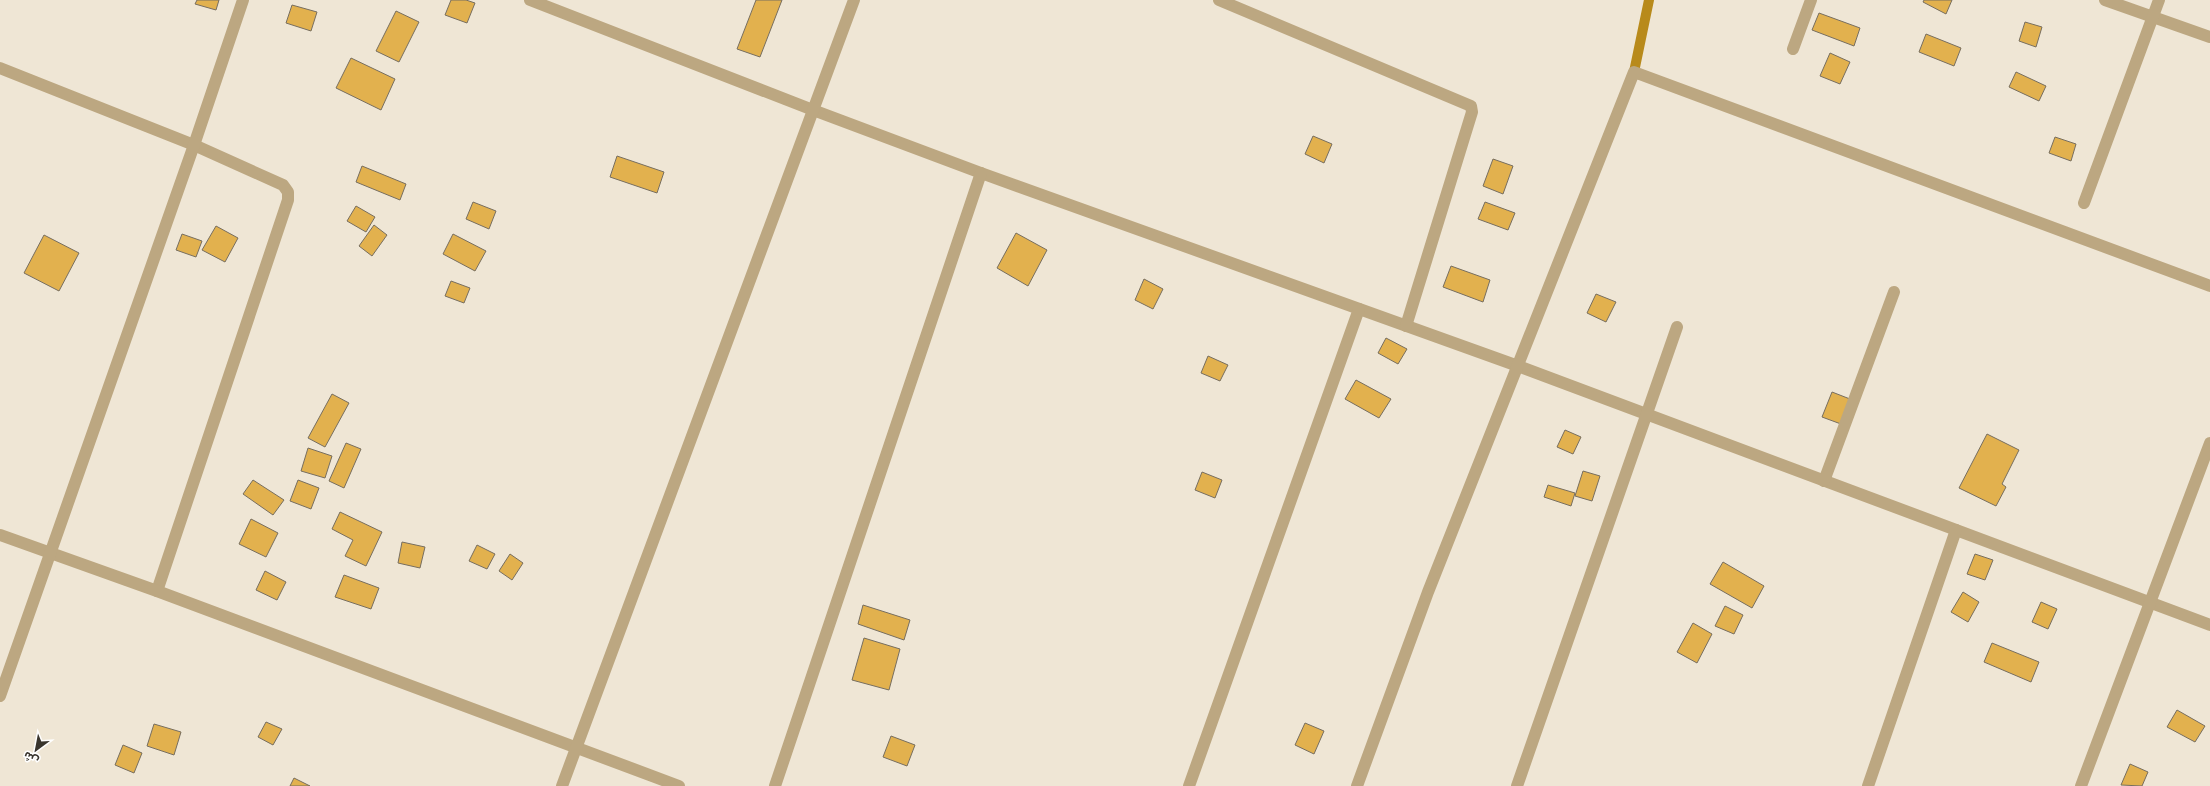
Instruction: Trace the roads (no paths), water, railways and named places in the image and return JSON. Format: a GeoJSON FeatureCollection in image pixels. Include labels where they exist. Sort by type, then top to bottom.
{"type":"FeatureCollection","features":[{"type":"Feature","properties":{"kind":"street"},"geometry":{"type":"LineString","coordinates":[[0,696],[194,145],[243,0]]}},
{"type":"Feature","properties":{"kind":"street"},"geometry":{"type":"LineString","coordinates":[[530,0],[813,110],[981,173],[1518,366],[2210,625]]}},
{"type":"Feature","properties":{"kind":"street"},"geometry":{"type":"LineString","coordinates":[[562,786],[854,0]]}},
{"type":"Feature","properties":{"kind":"street"},"geometry":{"type":"LineString","coordinates":[[1219,0],[1471,106],[1472,112],[1406,326]]}},
{"type":"Feature","properties":{"kind":"street"},"geometry":{"type":"LineString","coordinates":[[1793,49],[1811,0]]}},
{"type":"Feature","properties":{"kind":"street"},"geometry":{"type":"LineString","coordinates":[[2105,0],[2210,37]]}},
{"type":"Feature","properties":{"kind":"street"},"geometry":{"type":"LineString","coordinates":[[2084,203],[2159,0]]}},
{"type":"Feature","properties":{"kind":"street"},"geometry":{"type":"LineString","coordinates":[[0,68],[194,145],[283,185],[288,192],[288,197],[157,591]]}},
{"type":"Feature","properties":{"kind":"street"},"geometry":{"type":"LineString","coordinates":[[1358,786],[1428,592],[1634,72],[2210,286]]}},
{"type":"Feature","properties":{"kind":"street"},"geometry":{"type":"LineString","coordinates":[[775,786],[981,173]]}},
{"type":"Feature","properties":{"kind":"street"},"geometry":{"type":"LineString","coordinates":[[1824,481],[1894,292]]}},
{"type":"Feature","properties":{"kind":"street"},"geometry":{"type":"LineString","coordinates":[[1189,786],[1359,309]]}},
{"type":"Feature","properties":{"kind":"street"},"geometry":{"type":"LineString","coordinates":[[1517,786],[1677,327]]}},
{"type":"Feature","properties":{"kind":"street"},"geometry":{"type":"LineString","coordinates":[[2081,786],[2210,442]]}},
{"type":"Feature","properties":{"kind":"street"},"geometry":{"type":"LineString","coordinates":[[1868,786],[1956,530]]}},
{"type":"Feature","properties":{"kind":"street"},"geometry":{"type":"LineString","coordinates":[[0,535],[157,591],[679,786]]}},
{"type":"Feature","properties":{"kind":"waterway"},"geometry":{"type":"LineString","coordinates":[[1634,72],[1649,0]]}}]}
